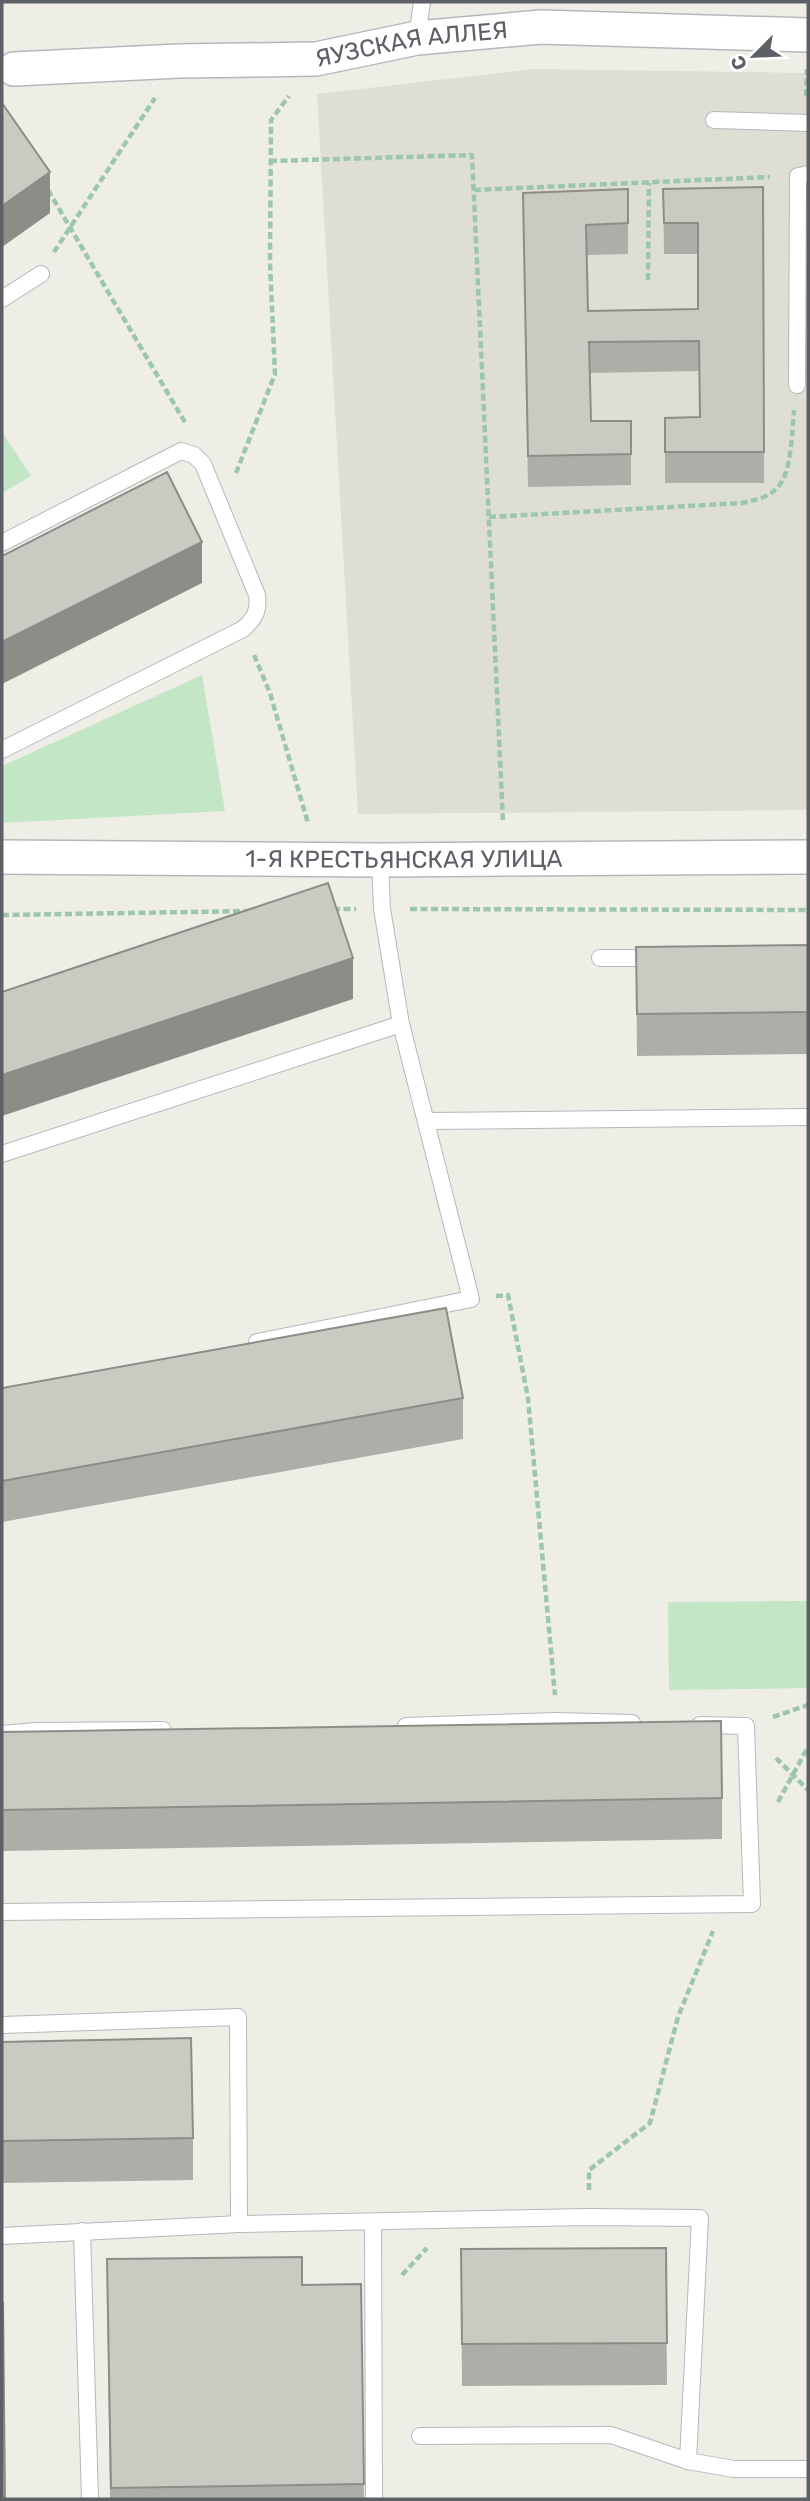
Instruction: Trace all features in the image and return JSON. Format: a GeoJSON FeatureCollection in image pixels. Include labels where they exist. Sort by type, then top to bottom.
{"type":"FeatureCollection","features":[{"type":"Feature","properties":{"kind":"street","name":"ЯУЗСКАЯ АЛЛЕЯ"},"geometry":{"type":"LineString","coordinates":[[8,70],[179,61],[316,59],[417,38],[541,27],[808,35]]}},
{"type":"Feature","properties":{"kind":"street","name":"1-Я КРЕСТЬЯНСКАЯ УЛИЦА"},"geometry":{"type":"LineString","coordinates":[[2,857],[380,860],[808,857]]}},
{"type":"Feature","properties":{"kind":"lane"},"geometry":{"type":"LineString","coordinates":[[417,38],[422,2]]}},
{"type":"Feature","properties":{"kind":"lane"},"geometry":{"type":"LineString","coordinates":[[714,120],[808,123]]}},
{"type":"Feature","properties":{"kind":"lane"},"geometry":{"type":"LineString","coordinates":[[797,385],[803,175]]}},
{"type":"Feature","properties":{"kind":"lane"},"geometry":{"type":"LineString","coordinates":[[2,299],[41,274]]}},
{"type":"Feature","properties":{"kind":"lane"},"geometry":{"type":"LineString","coordinates":[[2,543],[181,451],[194,455],[202,464],[257,594],[258,608],[254,619],[243,629],[2,750]]}},
{"type":"Feature","properties":{"kind":"lane"},"geometry":{"type":"LineString","coordinates":[[242,1346],[471,1299],[401,1024],[382,909],[380,860]]}},
{"type":"Feature","properties":{"kind":"lane"},"geometry":{"type":"LineString","coordinates":[[600,958],[670,958]]}},
{"type":"Feature","properties":{"kind":"lane"},"geometry":{"type":"LineString","coordinates":[[2,1154],[401,1024]]}},
{"type":"Feature","properties":{"kind":"lane"},"geometry":{"type":"LineString","coordinates":[[427,1121],[808,1117]]}},
{"type":"Feature","properties":{"kind":"lane"},"geometry":{"type":"LineString","coordinates":[[393,1726],[556,1721],[642,1723]]}},
{"type":"Feature","properties":{"kind":"lane"},"geometry":{"type":"LineString","coordinates":[[2,1912],[752,1904],[746,1726],[681,1724]]}},
{"type":"Feature","properties":{"kind":"lane"},"geometry":{"type":"LineString","coordinates":[[2,1734],[36,1731],[183,1730]]}},
{"type":"Feature","properties":{"kind":"lane"},"geometry":{"type":"LineString","coordinates":[[2,2025],[238,2017],[239,2224]]}},
{"type":"Feature","properties":{"kind":"lane"},"geometry":{"type":"LineString","coordinates":[[2,2236],[239,2224],[588,2217],[700,2218],[688,2461]]}},
{"type":"Feature","properties":{"kind":"lane"},"geometry":{"type":"LineString","coordinates":[[373,2222],[374,2499]]}},
{"type":"Feature","properties":{"kind":"lane"},"geometry":{"type":"LineString","coordinates":[[82,2231],[90,2499]]}},
{"type":"Feature","properties":{"kind":"lane"},"geometry":{"type":"LineString","coordinates":[[420,2435],[611,2435],[688,2461],[734,2469],[808,2469]]}},
{"type":"Feature","properties":{"kind":"path"},"geometry":{"type":"LineString","coordinates":[[222,510],[275,374],[270,264],[271,120],[316,59]]}},
{"type":"Feature","properties":{"kind":"path"},"geometry":{"type":"LineString","coordinates":[[70,225],[179,61]]}},
{"type":"Feature","properties":{"kind":"path"},"geometry":{"type":"LineString","coordinates":[[270,161],[472,155],[503,834]]}},
{"type":"Feature","properties":{"kind":"path"},"geometry":{"type":"LineString","coordinates":[[474,190],[803,175]]}},
{"type":"Feature","properties":{"kind":"path"},"geometry":{"type":"LineString","coordinates":[[43,181],[190,431],[194,455]]}},
{"type":"Feature","properties":{"kind":"path"},"geometry":{"type":"LineString","coordinates":[[648,280],[649,183]]}},
{"type":"Feature","properties":{"kind":"path"},"geometry":{"type":"LineString","coordinates":[[489,517],[742,503],[762,499],[779,486],[789,459],[797,385]]}},
{"type":"Feature","properties":{"kind":"path"},"geometry":{"type":"LineString","coordinates":[[243,629],[270,693],[308,824]]}},
{"type":"Feature","properties":{"kind":"path"},"geometry":{"type":"LineString","coordinates":[[471,1299],[508,1295],[528,1398],[556,1721]]}},
{"type":"Feature","properties":{"kind":"path"},"geometry":{"type":"LineString","coordinates":[[746,1726],[808,1704]]}},
{"type":"Feature","properties":{"kind":"path"},"geometry":{"type":"LineString","coordinates":[[588,2217],[589,2169],[650,2123],[678,2017],[724,1905]]}},
{"type":"Feature","properties":{"kind":"path"},"geometry":{"type":"LineString","coordinates":[[400,2279],[405,2269],[430,2246]]}},
{"type":"Feature","properties":{"kind":"shaded area"},"geometry":{"type":"Polygon","coordinates":[[[533,69],[808,73],[808,810],[358,814],[317,94],[533,69]]]}},
{"type":"Feature","properties":{"kind":"green space"},"geometry":{"type":"Polygon","coordinates":[[[2,432],[31,476],[2,493],[2,432]]]}},
{"type":"Feature","properties":{"kind":"green space"},"geometry":{"type":"Polygon","coordinates":[[[202,675],[225,811],[2,823],[2,766],[202,675]]]}},
{"type":"Feature","properties":{"kind":"green space"},"geometry":{"type":"Polygon","coordinates":[[[808,1601],[808,1688],[669,1690],[668,1602],[808,1601]]]}},
{"type":"Feature","properties":{"kind":"building"},"geometry":{"type":"Polygon","coordinates":[[[2,103],[50,172],[2,206],[2,103]]]}},
{"type":"Feature","properties":{"kind":"building"},"geometry":{"type":"Polygon","coordinates":[[[763,187],[764,452],[665,452],[665,418],[700,417],[699,341],[589,342],[591,421],[631,421],[631,454],[528,456],[523,193],[628,189],[628,223],[586,225],[588,311],[698,309],[698,223],[664,223],[663,189],[763,187]]]}},
{"type":"Feature","properties":{"kind":"building"},"geometry":{"type":"Polygon","coordinates":[[[167,472],[202,542],[2,642],[2,556],[167,472]]]}},
{"type":"Feature","properties":{"kind":"building"},"geometry":{"type":"Polygon","coordinates":[[[328,883],[353,958],[2,1075],[2,992],[328,883]]]}},
{"type":"Feature","properties":{"kind":"building"},"geometry":{"type":"Polygon","coordinates":[[[808,945],[808,1012],[637,1014],[636,947],[808,945]]]}},
{"type":"Feature","properties":{"kind":"building"},"geometry":{"type":"Polygon","coordinates":[[[446,1308],[463,1398],[2,1481],[2,1388],[446,1308]]]}},
{"type":"Feature","properties":{"kind":"building"},"geometry":{"type":"Polygon","coordinates":[[[721,1721],[722,1798],[2,1810],[2,1732],[721,1721]]]}},
{"type":"Feature","properties":{"kind":"building"},"geometry":{"type":"Polygon","coordinates":[[[191,2038],[193,2138],[2,2141],[2,2042],[191,2038]]]}},
{"type":"Feature","properties":{"kind":"building"},"geometry":{"type":"Polygon","coordinates":[[[666,2248],[667,2343],[462,2344],[461,2249],[666,2248]]]}},
{"type":"Feature","properties":{"kind":"building"},"geometry":{"type":"Polygon","coordinates":[[[302,2257],[302,2285],[361,2284],[364,2484],[111,2488],[107,2259],[302,2257]]]}},
{"type":"Feature","properties":{"kind":"building"},"geometry":{"type":"Polygon","coordinates":[[[3,2303],[5,2499],[2,2499],[3,2303]]]}}]}
